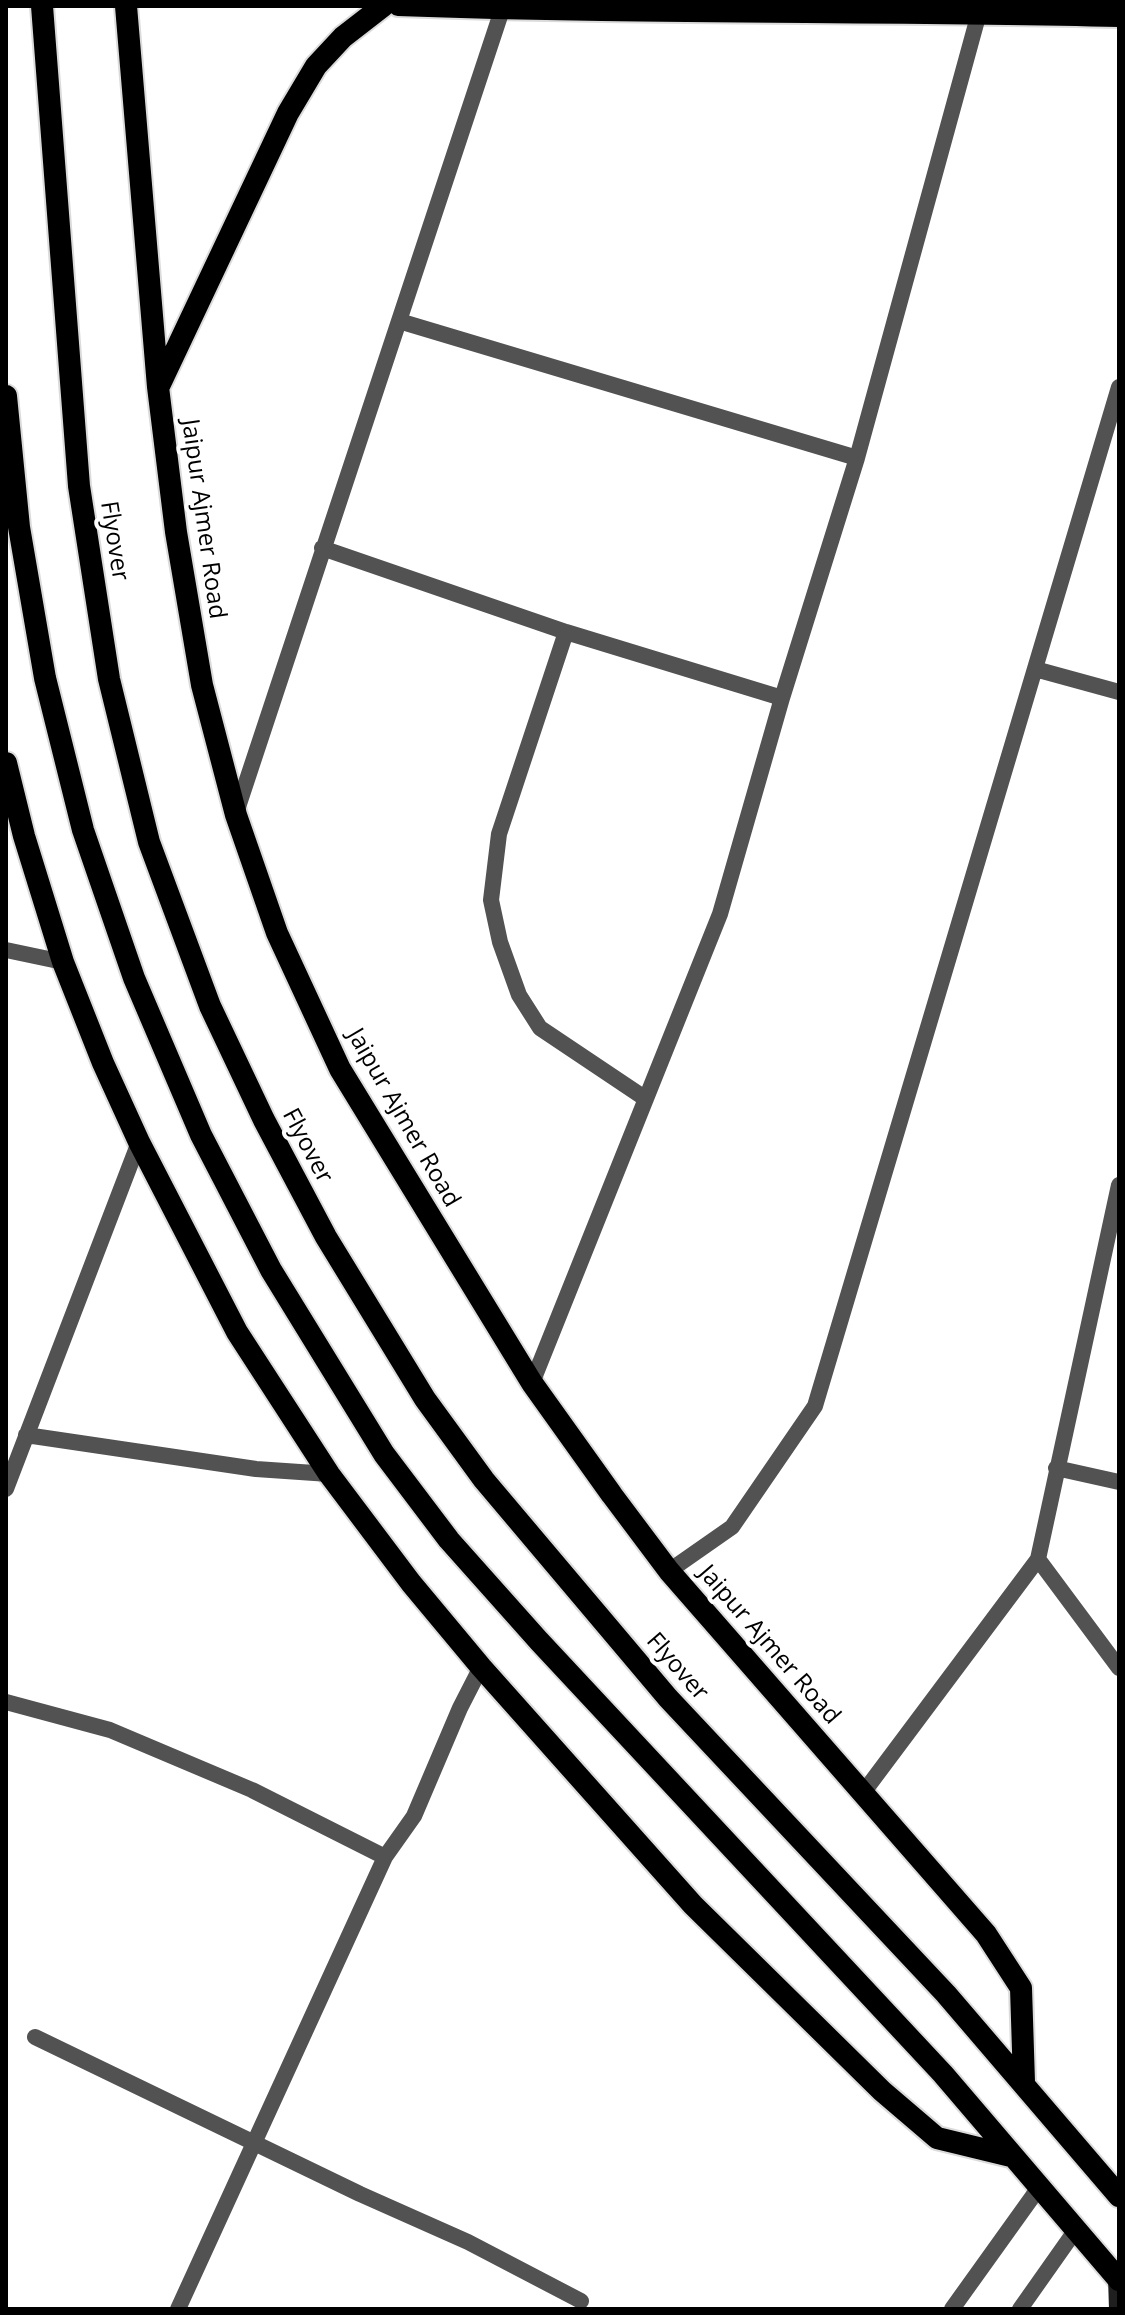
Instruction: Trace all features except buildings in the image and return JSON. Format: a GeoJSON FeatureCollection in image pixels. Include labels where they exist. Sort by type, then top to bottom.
{"type":"FeatureCollection","features":[{"type":"Feature","properties":{"kind":"highway","name":"Flyover"},"geometry":{"type":"LineString","coordinates":[[42,6],[79,486],[109,679],[149,842],[210,1006],[264,1120],[326,1237],[425,1399],[484,1480],[668,1698],[946,1994],[1119,2196]]}},
{"type":"Feature","properties":{"kind":"highway","name":"Jaipur Ajmer Road"},"geometry":{"type":"LineString","coordinates":[[126,6],[158,387],[176,532],[202,685],[236,815],[277,933],[340,1069],[532,1383],[669,1571],[986,1934],[1021,1988],[1024,2082]]}},
{"type":"Feature","properties":{"kind":"highway"},"geometry":{"type":"LineString","coordinates":[[158,387],[288,113],[316,66],[334,46],[383,6]]}},
{"type":"Feature","properties":{"kind":"highway"},"geometry":{"type":"LineString","coordinates":[[6,396],[19,527],[45,678],[83,830],[134,978],[201,1135],[271,1270],[384,1454],[449,1540],[539,1641],[943,2074],[1117,2278]]}},
{"type":"Feature","properties":{"kind":"highway"},"geometry":{"type":"LineString","coordinates":[[6,763],[24,836],[63,962],[103,1063],[139,1142],[237,1332],[329,1474],[411,1583],[481,1667],[693,1905],[882,2091],[937,2138],[1011,2156]]}},
{"type":"Feature","properties":{"kind":"main road"},"geometry":{"type":"LineString","coordinates":[[398,6],[502,10],[979,13],[1119,17]]}},
{"type":"Feature","properties":{"kind":"main road"},"geometry":{"type":"LineString","coordinates":[[1117,2278],[1117,2309]]}},
{"type":"Feature","properties":{"kind":"street"},"geometry":{"type":"LineString","coordinates":[[236,815],[502,10]]}},
{"type":"Feature","properties":{"kind":"street"},"geometry":{"type":"LineString","coordinates":[[532,1383],[720,914],[782,698],[857,458],[979,13]]}},
{"type":"Feature","properties":{"kind":"street"},"geometry":{"type":"LineString","coordinates":[[399,321],[857,458]]}},
{"type":"Feature","properties":{"kind":"street"},"geometry":{"type":"LineString","coordinates":[[669,1571],[732,1527],[815,1406],[1119,387]]}},
{"type":"Feature","properties":{"kind":"street"},"geometry":{"type":"LineString","coordinates":[[322,548],[566,632],[782,698]]}},
{"type":"Feature","properties":{"kind":"street"},"geometry":{"type":"LineString","coordinates":[[566,632],[499,834],[491,900],[500,942],[519,995],[540,1028],[646,1099]]}},
{"type":"Feature","properties":{"kind":"street"},"geometry":{"type":"LineString","coordinates":[[1035,669],[1119,692]]}},
{"type":"Feature","properties":{"kind":"street"},"geometry":{"type":"LineString","coordinates":[[6,950],[63,962]]}},
{"type":"Feature","properties":{"kind":"street"},"geometry":{"type":"LineString","coordinates":[[6,1489],[139,1142]]}},
{"type":"Feature","properties":{"kind":"street"},"geometry":{"type":"LineString","coordinates":[[863,1793],[1038,1559],[1119,1185]]}},
{"type":"Feature","properties":{"kind":"street"},"geometry":{"type":"LineString","coordinates":[[26,1435],[256,1469],[329,1474]]}},
{"type":"Feature","properties":{"kind":"street"},"geometry":{"type":"LineString","coordinates":[[1056,1468],[1119,1482]]}},
{"type":"Feature","properties":{"kind":"street"},"geometry":{"type":"LineString","coordinates":[[1038,1559],[1119,1668]]}},
{"type":"Feature","properties":{"kind":"street"},"geometry":{"type":"LineString","coordinates":[[178,2309],[385,1857],[414,1816],[481,1667]]}},
{"type":"Feature","properties":{"kind":"street"},"geometry":{"type":"LineString","coordinates":[[6,1702],[110,1730],[252,1790],[385,1857]]}},
{"type":"Feature","properties":{"kind":"street"},"geometry":{"type":"LineString","coordinates":[[35,2037],[468,2242],[581,2301]]}},
{"type":"Feature","properties":{"kind":"street"},"geometry":{"type":"LineString","coordinates":[[952,2309],[1038,2189]]}},
{"type":"Feature","properties":{"kind":"street"},"geometry":{"type":"LineString","coordinates":[[1020,2309],[1075,2231]]}}]}
